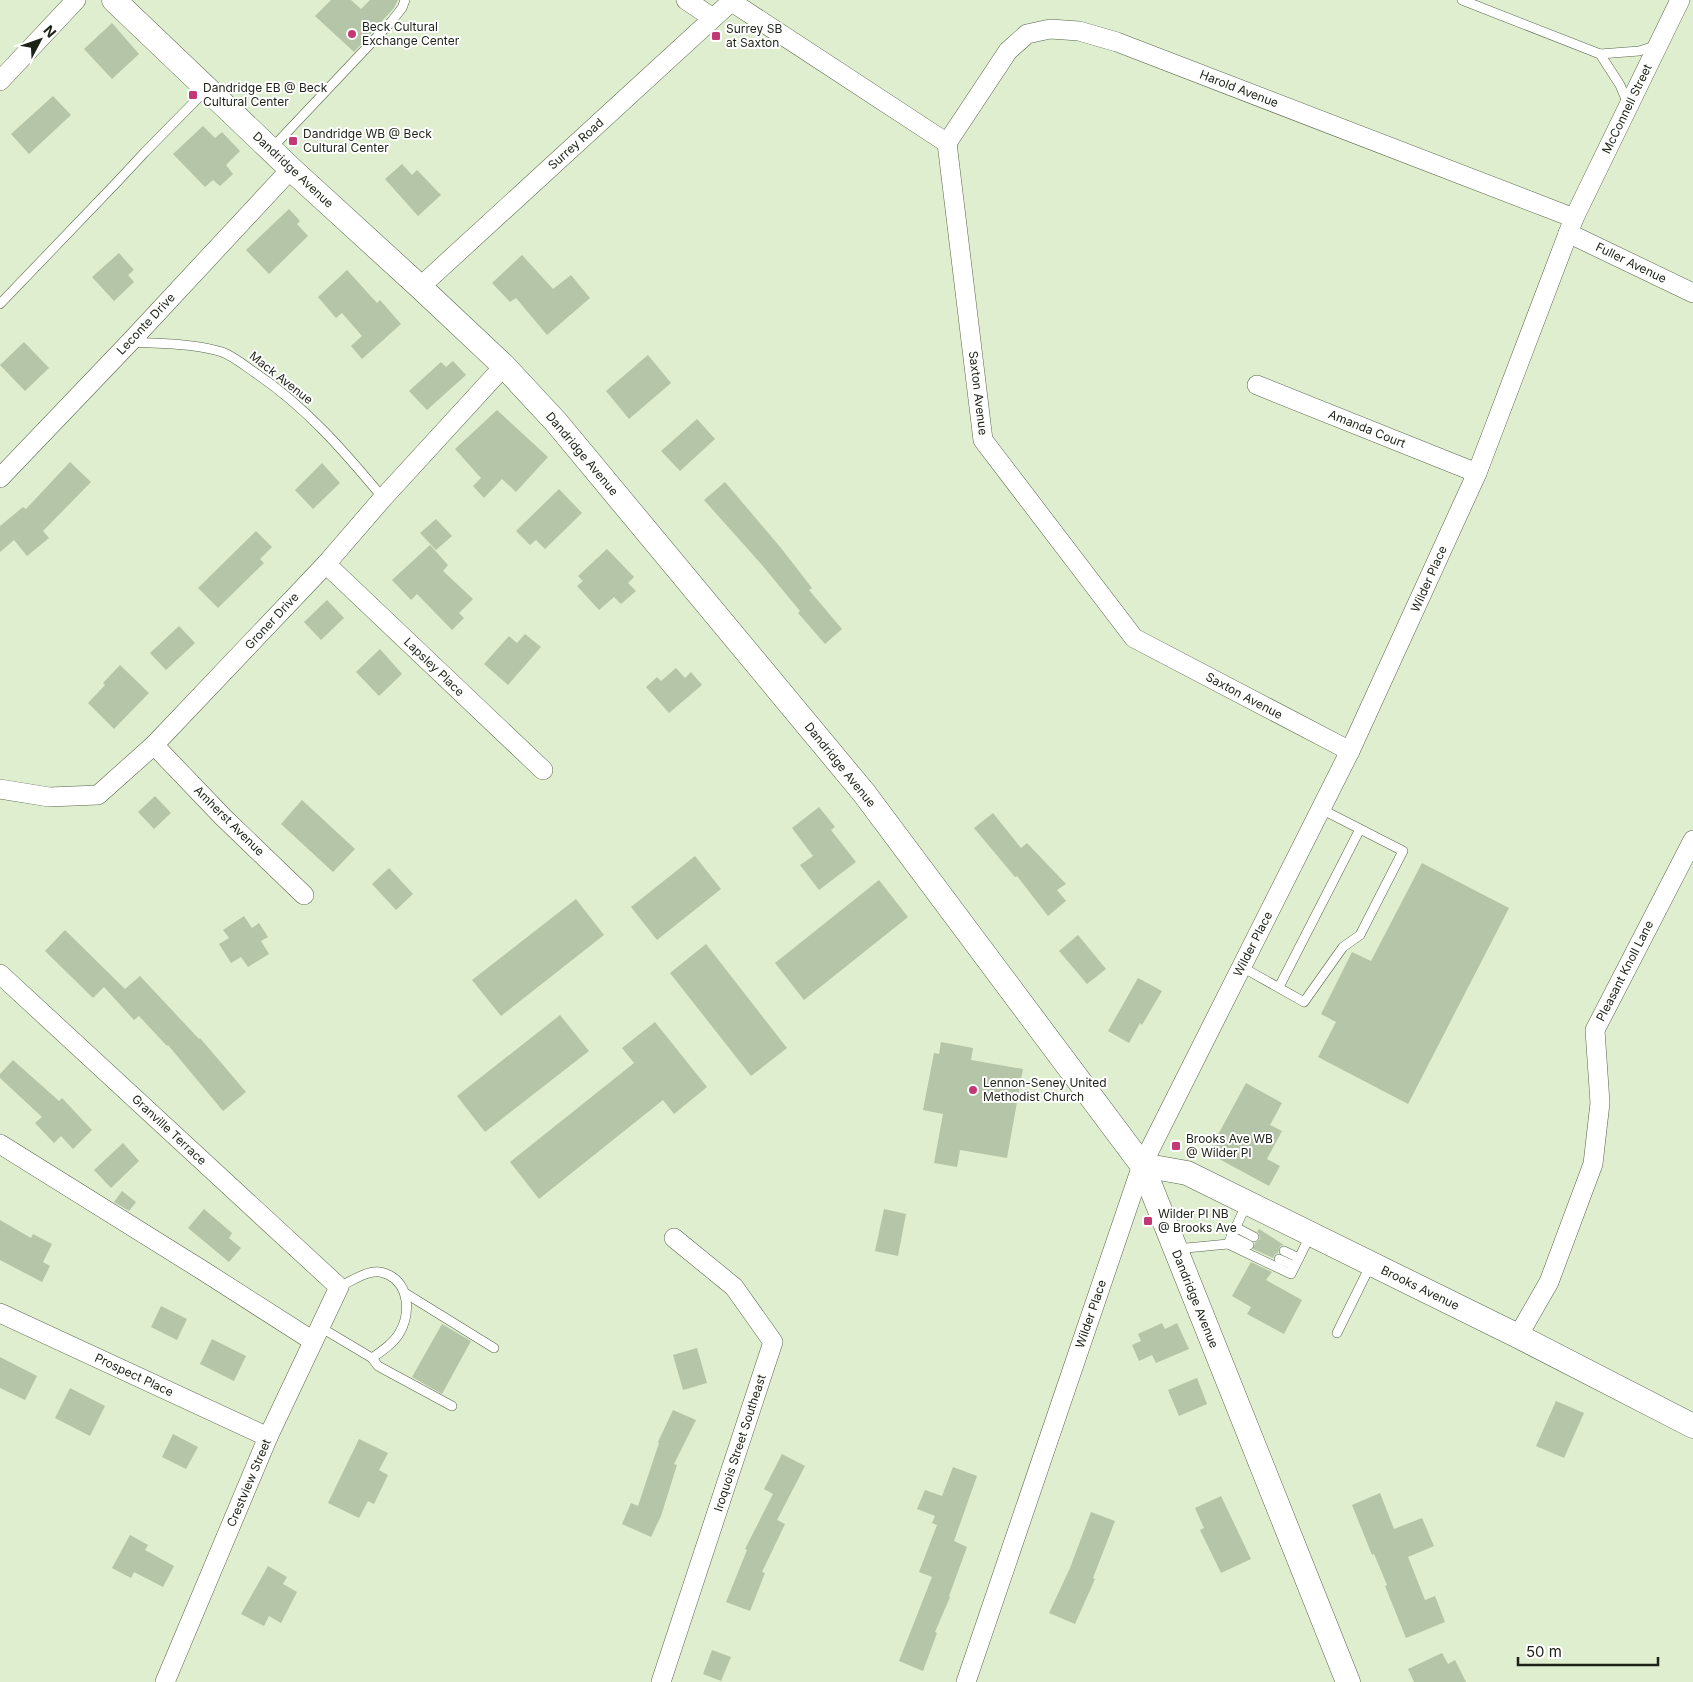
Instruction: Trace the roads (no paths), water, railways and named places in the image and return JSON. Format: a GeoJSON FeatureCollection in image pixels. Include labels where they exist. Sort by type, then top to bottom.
{"type":"FeatureCollection","features":[{"type":"Feature","properties":{"kind":"street"},"geometry":{"type":"LineString","coordinates":[[0,81],[76,0]]}},
{"type":"Feature","properties":{"kind":"street","name":"Dandridge Avenue"},"geometry":{"type":"LineString","coordinates":[[114,0],[291,169],[504,366],[556,422],[864,793],[971,943],[1142,1165],[1348,1682]]}},
{"type":"Feature","properties":{"kind":"street"},"geometry":{"type":"LineString","coordinates":[[686,0],[713,18]]}},
{"type":"Feature","properties":{"kind":"street","name":"McConnell Street"},"geometry":{"type":"LineString","coordinates":[[1571,225],[1680,0]]}},
{"type":"Feature","properties":{"kind":"street"},"geometry":{"type":"LineString","coordinates":[[732,1],[947,143]]}},
{"type":"Feature","properties":{"kind":"street","name":"Surrey Road"},"geometry":{"type":"LineString","coordinates":[[420,287],[732,1]]}},
{"type":"Feature","properties":{"kind":"street","name":"Harold Avenue"},"geometry":{"type":"LineString","coordinates":[[947,143],[1008,51],[1027,34],[1050,30],[1079,31],[1126,45],[1571,225]]}},
{"type":"Feature","properties":{"kind":"street","name":"Saxton Avenue"},"geometry":{"type":"LineString","coordinates":[[947,143],[983,440],[1134,638],[1350,751]]}},
{"type":"Feature","properties":{"kind":"street","name":"Leconte Drive"},"geometry":{"type":"LineString","coordinates":[[0,478],[291,169]]}},
{"type":"Feature","properties":{"kind":"street","name":"Fuller Avenue"},"geometry":{"type":"LineString","coordinates":[[1571,225],[1693,293]]}},
{"type":"Feature","properties":{"kind":"street","name":"Wilder Place"},"geometry":{"type":"LineString","coordinates":[[966,1682],[1142,1165],[1350,751],[1476,473],[1571,225]]}},
{"type":"Feature","properties":{"kind":"street","name":"Groner Drive"},"geometry":{"type":"LineString","coordinates":[[0,789],[49,797],[98,795],[154,745],[326,564],[383,498],[504,366]]}},
{"type":"Feature","properties":{"kind":"street","name":"Amanda Court"},"geometry":{"type":"LineString","coordinates":[[1257,385],[1476,473]]}},
{"type":"Feature","properties":{"kind":"street","name":"Lapsley Place"},"geometry":{"type":"LineString","coordinates":[[326,564],[543,770]]}},
{"type":"Feature","properties":{"kind":"street","name":"Amherst Avenue"},"geometry":{"type":"LineString","coordinates":[[154,745],[223,817],[304,895]]}},
{"type":"Feature","properties":{"kind":"street","name":"Pleasant Knoll Lane"},"geometry":{"type":"LineString","coordinates":[[1518,1336],[1549,1282],[1593,1164],[1600,1103],[1595,1030],[1693,840]]}},
{"type":"Feature","properties":{"kind":"street","name":"Granville Terrace"},"geometry":{"type":"LineString","coordinates":[[0,974],[339,1287]]}},
{"type":"Feature","properties":{"kind":"street"},"geometry":{"type":"LineString","coordinates":[[0,1144],[202,1270],[317,1334]]}},
{"type":"Feature","properties":{"kind":"street","name":"Brooks Avenue"},"geometry":{"type":"LineString","coordinates":[[1142,1165],[1187,1173],[1518,1336],[1693,1426]]}},
{"type":"Feature","properties":{"kind":"street","name":"Iroquois Street Southeast"},"geometry":{"type":"LineString","coordinates":[[661,1682],[773,1342],[734,1286],[674,1238]]}},
{"type":"Feature","properties":{"kind":"street","name":"Crestview Street"},"geometry":{"type":"LineString","coordinates":[[165,1682],[268,1438],[339,1287]]}},
{"type":"Feature","properties":{"kind":"street","name":"Prospect Place"},"geometry":{"type":"LineString","coordinates":[[0,1313],[268,1438]]}},
{"type":"Feature","properties":{"kind":"lane"},"geometry":{"type":"LineString","coordinates":[[271,149],[391,22],[402,8],[405,0]]}},
{"type":"Feature","properties":{"kind":"lane"},"geometry":{"type":"LineString","coordinates":[[1462,0],[1600,54],[1639,51],[1658,46]]}},
{"type":"Feature","properties":{"kind":"lane"},"geometry":{"type":"LineString","coordinates":[[1600,54],[1620,85],[1629,106]]}},
{"type":"Feature","properties":{"kind":"lane"},"geometry":{"type":"LineString","coordinates":[[0,304],[207,89]]}},
{"type":"Feature","properties":{"kind":"lane","name":"Mack Avenue"},"geometry":{"type":"LineString","coordinates":[[130,342],[206,348],[223,353],[240,362],[290,399],[320,426],[351,459],[383,498]]}},
{"type":"Feature","properties":{"kind":"lane"},"geometry":{"type":"LineString","coordinates":[[1242,967],[1304,1002],[1343,947],[1360,935],[1403,851],[1321,809]]}},
{"type":"Feature","properties":{"kind":"lane"},"geometry":{"type":"LineString","coordinates":[[1279,988],[1360,829]]}},
{"type":"Feature","properties":{"kind":"lane"},"geometry":{"type":"LineString","coordinates":[[1229,1240],[1247,1202]]}},
{"type":"Feature","properties":{"kind":"lane"},"geometry":{"type":"LineString","coordinates":[[1175,1249],[1229,1240],[1252,1241],[1235,1227]]}},
{"type":"Feature","properties":{"kind":"lane"},"geometry":{"type":"LineString","coordinates":[[1229,1240],[1291,1274],[1311,1234]]}},
{"type":"Feature","properties":{"kind":"lane"},"geometry":{"type":"LineString","coordinates":[[1284,1251],[1297,1262]]}},
{"type":"Feature","properties":{"kind":"lane"},"geometry":{"type":"LineString","coordinates":[[1279,1259],[1297,1262]]}},
{"type":"Feature","properties":{"kind":"lane"},"geometry":{"type":"LineString","coordinates":[[1337,1332],[1371,1263]]}},
{"type":"Feature","properties":{"kind":"lane"},"geometry":{"type":"LineString","coordinates":[[339,1287],[374,1272],[384,1272],[396,1278],[405,1294],[407,1315],[399,1334],[388,1346],[372,1358]]}},
{"type":"Feature","properties":{"kind":"lane"},"geometry":{"type":"LineString","coordinates":[[405,1294],[494,1348]]}},
{"type":"Feature","properties":{"kind":"lane"},"geometry":{"type":"LineString","coordinates":[[317,1334],[372,1358],[378,1366],[452,1406]]}},
{"type":"Feature","properties":{"kind":"place","name":"Beck Cultural Exchange Center"},"geometry":{"type":"Point","coordinates":[352,34]}},
{"type":"Feature","properties":{"kind":"place","name":"Surrey SB at Saxton"},"geometry":{"type":"Point","coordinates":[716,36]}},
{"type":"Feature","properties":{"kind":"place","name":"Dandridge EB @ Beck Cultural Center"},"geometry":{"type":"Point","coordinates":[193,95]}},
{"type":"Feature","properties":{"kind":"place","name":"Dandridge WB @ Beck Cultural Center"},"geometry":{"type":"Point","coordinates":[293,141]}},
{"type":"Feature","properties":{"kind":"place","name":"Lennon-Seney United Methodist Church"},"geometry":{"type":"Point","coordinates":[973,1090]}},
{"type":"Feature","properties":{"kind":"place","name":"Brooks Ave WB @ Wilder Pl"},"geometry":{"type":"Point","coordinates":[1176,1146]}},
{"type":"Feature","properties":{"kind":"place","name":"Wilder Pl NB @ Brooks Ave"},"geometry":{"type":"Point","coordinates":[1148,1221]}}]}
